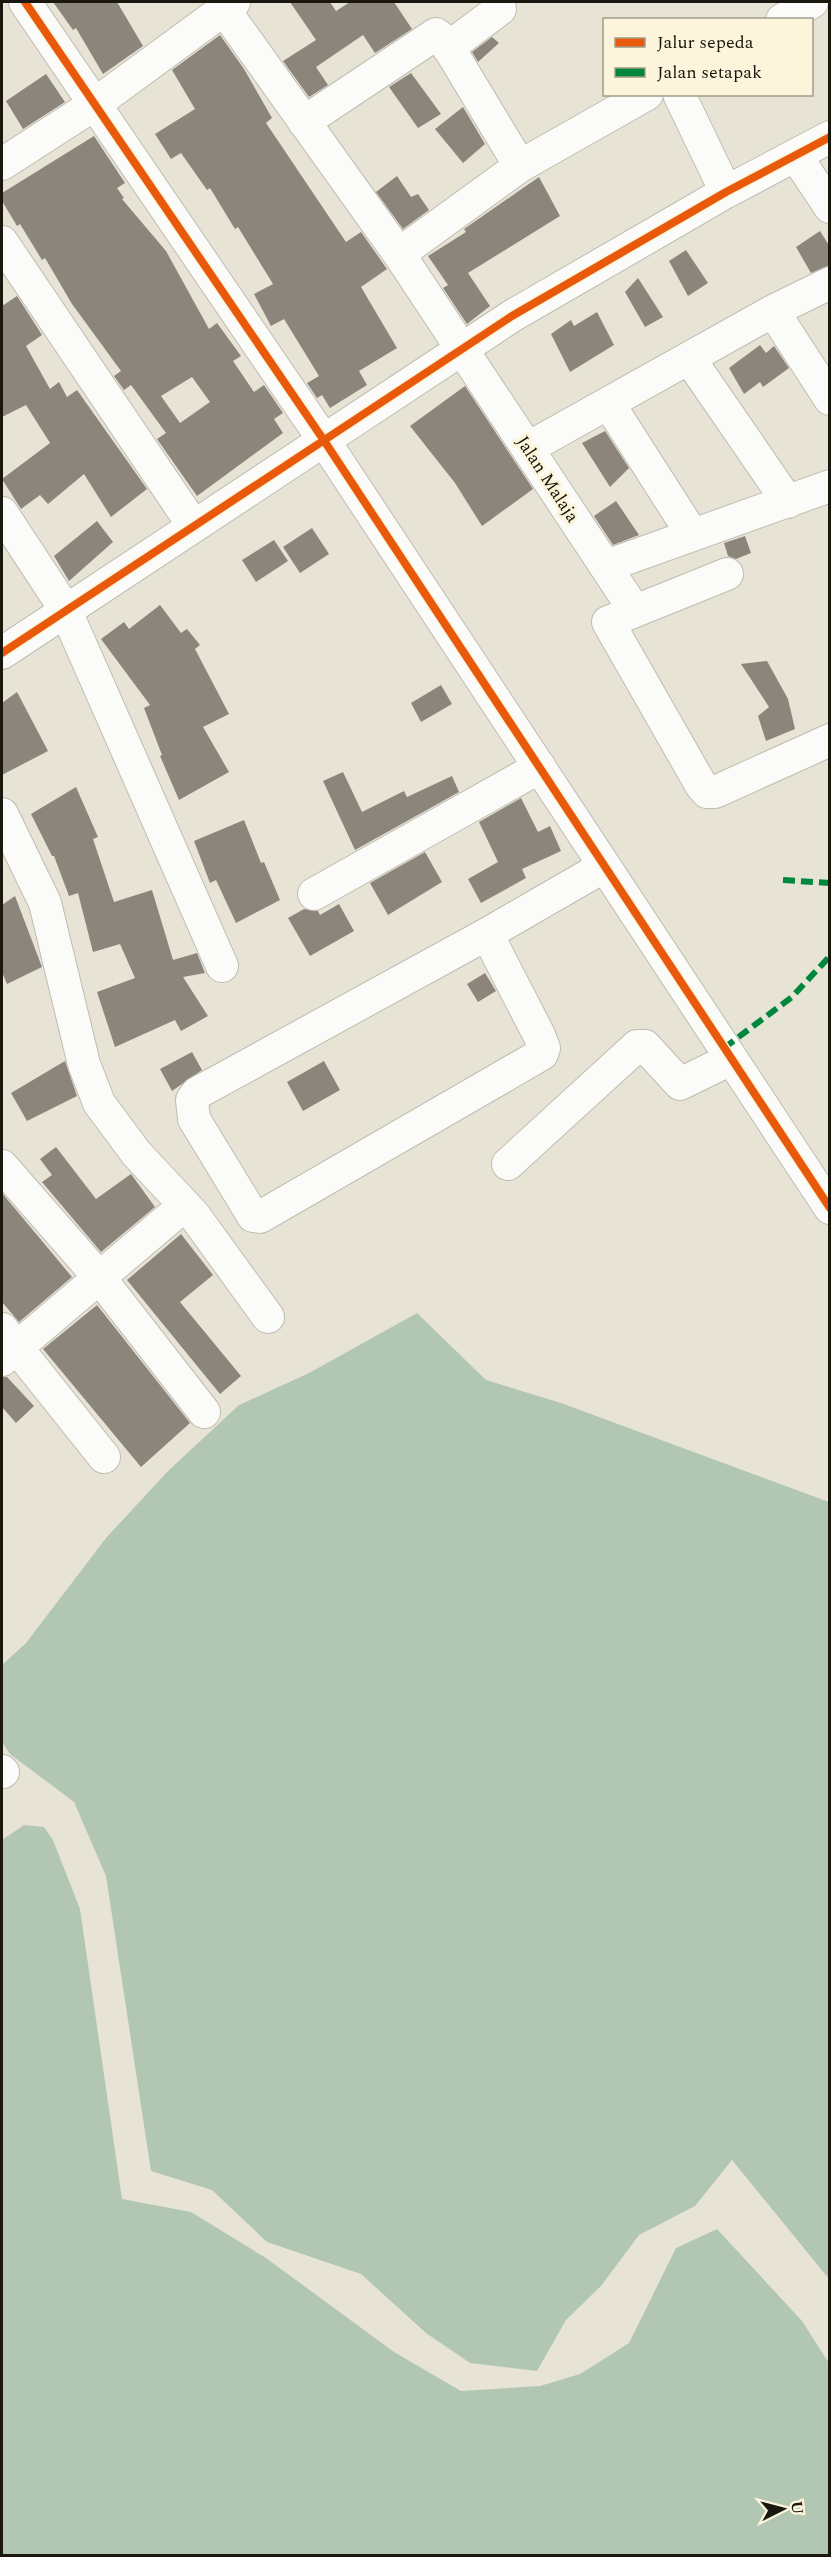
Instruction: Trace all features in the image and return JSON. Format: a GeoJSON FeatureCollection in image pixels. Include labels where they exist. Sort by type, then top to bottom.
{"type":"FeatureCollection","features":[{"type":"Feature","properties":{"kind":"street"},"geometry":{"type":"LineString","coordinates":[[25,2],[323,439],[540,766],[603,867],[830,1208]]}},
{"type":"Feature","properties":{"kind":"street"},"geometry":{"type":"LineString","coordinates":[[2,164],[95,104],[228,5]]}},
{"type":"Feature","properties":{"kind":"street","name":"Jalan Malaja"},"geometry":{"type":"LineString","coordinates":[[228,5],[304,122],[399,254],[635,611]]}},
{"type":"Feature","properties":{"kind":"street"},"geometry":{"type":"LineString","coordinates":[[448,48],[500,9]]}},
{"type":"Feature","properties":{"kind":"street"},"geometry":{"type":"LineString","coordinates":[[304,122],[431,36],[438,35],[520,166]]}},
{"type":"Feature","properties":{"kind":"street"},"geometry":{"type":"LineString","coordinates":[[399,254],[520,166],[643,96]]}},
{"type":"Feature","properties":{"kind":"street"},"geometry":{"type":"LineString","coordinates":[[680,96],[726,192]]}},
{"type":"Feature","properties":{"kind":"street"},"geometry":{"type":"LineString","coordinates":[[2,652],[461,348],[622,250],[830,137]]}},
{"type":"Feature","properties":{"kind":"street"},"geometry":{"type":"LineString","coordinates":[[796,156],[830,207]]}},
{"type":"Feature","properties":{"kind":"street"},"geometry":{"type":"LineString","coordinates":[[2,242],[193,525]]}},
{"type":"Feature","properties":{"kind":"street"},"geometry":{"type":"LineString","coordinates":[[528,448],[773,310],[830,283]]}},
{"type":"Feature","properties":{"kind":"street"},"geometry":{"type":"LineString","coordinates":[[773,310],[830,399]]}},
{"type":"Feature","properties":{"kind":"street"},"geometry":{"type":"LineString","coordinates":[[689,358],[788,502]]}},
{"type":"Feature","properties":{"kind":"street"},"geometry":{"type":"LineString","coordinates":[[609,404],[692,534]]}},
{"type":"Feature","properties":{"kind":"street"},"geometry":{"type":"LineString","coordinates":[[606,566],[830,486]]}},
{"type":"Feature","properties":{"kind":"street"},"geometry":{"type":"LineString","coordinates":[[2,513],[65,609],[222,966]]}},
{"type":"Feature","properties":{"kind":"street"},"geometry":{"type":"LineString","coordinates":[[727,574],[609,621],[608,625],[707,792],[715,792],[830,740]]}},
{"type":"Feature","properties":{"kind":"street"},"geometry":{"type":"LineString","coordinates":[[314,894],[540,766]]}},
{"type":"Feature","properties":{"kind":"street"},"geometry":{"type":"LineString","coordinates":[[2,814],[45,903],[84,1064],[99,1103],[136,1153],[185,1204],[268,1317]]}},
{"type":"Feature","properties":{"kind":"street"},"geometry":{"type":"LineString","coordinates":[[487,934],[539,1035],[543,1053],[534,1061],[260,1217],[253,1216],[194,1119],[192,1100],[194,1096],[603,867]]}},
{"type":"Feature","properties":{"kind":"street"},"geometry":{"type":"LineString","coordinates":[[508,1164],[638,1046],[645,1047],[680,1084],[731,1059]]}},
{"type":"Feature","properties":{"kind":"street"},"geometry":{"type":"LineString","coordinates":[[2,1166],[99,1277],[204,1412]]}},
{"type":"Feature","properties":{"kind":"street"},"geometry":{"type":"LineString","coordinates":[[104,1457],[6,1346],[99,1277],[185,1204]]}},
{"type":"Feature","properties":{"kind":"shaded area"},"geometry":{"type":"Polygon","coordinates":[[[417,1313],[486,1380],[561,1403],[829,1502],[829,2279],[732,2160],[695,2206],[639,2235],[601,2286],[566,2320],[537,2371],[470,2363],[426,2333],[361,2274],[267,2242],[212,2190],[151,2171],[106,1876],[74,1802],[10,1754],[2,1742],[2,1665],[26,1643],[106,1538],[168,1471],[239,1405],[309,1373],[417,1313]]]}},
{"type":"Feature","properties":{"kind":"shaded area"},"geometry":{"type":"Polygon","coordinates":[[[24,1825],[44,1827],[53,1840],[80,1909],[122,2199],[191,2212],[266,2258],[394,2352],[461,2391],[540,2386],[580,2374],[629,2343],[676,2248],[717,2229],[802,2321],[829,2363],[829,2555],[2,2555],[2,1840],[24,1825]]]}},
{"type":"Feature","properties":{"kind":"building"},"geometry":{"type":"Polygon","coordinates":[[[53,2],[117,2],[143,46],[103,74],[76,28],[73,30],[53,2]]]}},
{"type":"Feature","properties":{"kind":"building"},"geometry":{"type":"Polygon","coordinates":[[[290,2],[330,2],[336,11],[350,2],[394,2],[412,29],[375,53],[363,35],[316,67],[328,85],[309,97],[283,61],[316,40],[290,2]]]}},
{"type":"Feature","properties":{"kind":"building"},"geometry":{"type":"Polygon","coordinates":[[[220,35],[244,69],[272,118],[266,123],[346,242],[361,232],[387,269],[361,287],[397,348],[359,371],[367,385],[330,408],[322,395],[317,398],[307,383],[319,376],[284,319],[271,326],[254,294],[273,284],[238,227],[235,229],[210,188],[207,190],[181,153],[171,159],[155,134],[195,109],[172,70],[220,35]]]}},
{"type":"Feature","properties":{"kind":"building"},"geometry":{"type":"Polygon","coordinates":[[[492,37],[499,43],[478,62],[472,52],[492,37]]]}},
{"type":"Feature","properties":{"kind":"building"},"geometry":{"type":"Polygon","coordinates":[[[411,73],[441,114],[418,128],[389,87],[411,73]]]}},
{"type":"Feature","properties":{"kind":"building"},"geometry":{"type":"Polygon","coordinates":[[[46,74],[65,102],[23,129],[6,101],[46,74]]]}},
{"type":"Feature","properties":{"kind":"building"},"geometry":{"type":"Polygon","coordinates":[[[463,107],[485,144],[463,163],[435,129],[463,107]]]}},
{"type":"Feature","properties":{"kind":"building"},"geometry":{"type":"Polygon","coordinates":[[[94,136],[125,183],[117,188],[124,198],[122,199],[166,251],[209,329],[217,323],[241,356],[233,361],[254,392],[264,385],[283,413],[274,419],[283,433],[197,496],[157,439],[166,433],[131,385],[124,390],[114,376],[121,371],[72,304],[45,258],[42,260],[20,224],[17,226],[2,201],[2,193],[94,136]],[[192,377],[161,396],[180,423],[210,402],[192,377]]]}},
{"type":"Feature","properties":{"kind":"building"},"geometry":{"type":"Polygon","coordinates":[[[397,176],[411,197],[418,194],[429,210],[403,229],[376,192],[397,176]]]}},
{"type":"Feature","properties":{"kind":"building"},"geometry":{"type":"Polygon","coordinates":[[[539,177],[560,216],[468,273],[490,306],[467,324],[443,288],[448,285],[428,256],[466,232],[464,229],[539,177]]]}},
{"type":"Feature","properties":{"kind":"building"},"geometry":{"type":"Polygon","coordinates":[[[820,231],[830,247],[830,265],[811,273],[796,247],[820,231]]]}},
{"type":"Feature","properties":{"kind":"building"},"geometry":{"type":"Polygon","coordinates":[[[686,250],[708,283],[688,296],[669,261],[686,250]]]}},
{"type":"Feature","properties":{"kind":"building"},"geometry":{"type":"Polygon","coordinates":[[[638,278],[663,317],[645,327],[625,292],[638,278]]]}},
{"type":"Feature","properties":{"kind":"building"},"geometry":{"type":"Polygon","coordinates":[[[17,296],[42,335],[26,346],[50,389],[59,382],[67,397],[77,390],[147,489],[111,517],[84,474],[48,504],[40,495],[21,509],[2,479],[50,443],[26,405],[2,417],[2,306],[17,296]]]}},
{"type":"Feature","properties":{"kind":"building"},"geometry":{"type":"Polygon","coordinates":[[[597,312],[614,345],[570,372],[551,334],[571,320],[574,326],[597,312]]]}},
{"type":"Feature","properties":{"kind":"building"},"geometry":{"type":"Polygon","coordinates":[[[760,345],[766,353],[774,346],[789,368],[763,387],[760,382],[744,394],[729,368],[760,345]]]}},
{"type":"Feature","properties":{"kind":"building"},"geometry":{"type":"Polygon","coordinates":[[[465,386],[533,489],[482,526],[455,483],[410,426],[465,386]]]}},
{"type":"Feature","properties":{"kind":"building"},"geometry":{"type":"Polygon","coordinates":[[[605,431],[629,468],[610,487],[582,443],[605,431]]]}},
{"type":"Feature","properties":{"kind":"building"},"geometry":{"type":"Polygon","coordinates":[[[616,501],[639,535],[613,545],[594,516],[616,501]]]}},
{"type":"Feature","properties":{"kind":"building"},"geometry":{"type":"Polygon","coordinates":[[[97,521],[113,542],[69,581],[54,556],[97,521]]]}},
{"type":"Feature","properties":{"kind":"building"},"geometry":{"type":"Polygon","coordinates":[[[312,528],[329,554],[300,573],[283,547],[312,528]]]}},
{"type":"Feature","properties":{"kind":"building"},"geometry":{"type":"Polygon","coordinates":[[[745,536],[751,553],[736,559],[728,556],[724,543],[745,536]]]}},
{"type":"Feature","properties":{"kind":"building"},"geometry":{"type":"Polygon","coordinates":[[[274,540],[288,561],[256,582],[242,560],[274,540]]]}},
{"type":"Feature","properties":{"kind":"building"},"geometry":{"type":"Polygon","coordinates":[[[160,605],[181,633],[187,629],[200,645],[195,649],[229,714],[203,727],[229,772],[179,800],[160,756],[162,755],[144,708],[150,705],[101,639],[124,622],[129,629],[160,605]]]}},
{"type":"Feature","properties":{"kind":"building"},"geometry":{"type":"Polygon","coordinates":[[[767,661],[788,699],[795,729],[766,741],[758,716],[769,707],[741,664],[767,661]]]}},
{"type":"Feature","properties":{"kind":"building"},"geometry":{"type":"Polygon","coordinates":[[[441,685],[452,704],[421,722],[411,703],[441,685]]]}},
{"type":"Feature","properties":{"kind":"building"},"geometry":{"type":"Polygon","coordinates":[[[17,692],[48,751],[2,775],[2,703],[17,692]]]}},
{"type":"Feature","properties":{"kind":"building"},"geometry":{"type":"Polygon","coordinates":[[[343,772],[362,812],[404,791],[407,797],[452,776],[459,792],[355,850],[323,781],[343,772]]]}},
{"type":"Feature","properties":{"kind":"building"},"geometry":{"type":"Polygon","coordinates":[[[76,787],[98,837],[93,839],[114,902],[152,890],[173,960],[197,953],[205,973],[183,977],[208,1016],[181,1031],[175,1020],[115,1047],[97,992],[135,978],[120,944],[93,952],[78,893],[69,896],[54,856],[31,814],[76,787]]]}},
{"type":"Feature","properties":{"kind":"building"},"geometry":{"type":"Polygon","coordinates":[[[521,798],[538,832],[550,826],[561,851],[522,869],[526,878],[481,903],[468,879],[498,862],[479,822],[521,798]]]}},
{"type":"Feature","properties":{"kind":"building"},"geometry":{"type":"Polygon","coordinates":[[[244,820],[261,863],[264,862],[280,900],[236,923],[216,880],[210,883],[194,841],[244,820]]]}},
{"type":"Feature","properties":{"kind":"building"},"geometry":{"type":"Polygon","coordinates":[[[425,852],[442,882],[388,915],[370,883],[425,852]]]}},
{"type":"Feature","properties":{"kind":"building"},"geometry":{"type":"Polygon","coordinates":[[[15,896],[42,967],[7,984],[2,972],[2,905],[15,896]]]}},
{"type":"Feature","properties":{"kind":"building"},"geometry":{"type":"Polygon","coordinates":[[[339,904],[354,931],[310,956],[288,918],[304,909],[318,911],[320,915],[339,904]]]}},
{"type":"Feature","properties":{"kind":"building"},"geometry":{"type":"Polygon","coordinates":[[[485,973],[496,991],[478,1002],[467,984],[485,973]]]}},
{"type":"Feature","properties":{"kind":"building"},"geometry":{"type":"Polygon","coordinates":[[[192,1052],[202,1070],[172,1091],[160,1069],[192,1052]]]}},
{"type":"Feature","properties":{"kind":"building"},"geometry":{"type":"Polygon","coordinates":[[[65,1061],[77,1096],[27,1121],[11,1093],[65,1061]]]}},
{"type":"Feature","properties":{"kind":"building"},"geometry":{"type":"Polygon","coordinates":[[[324,1061],[340,1090],[303,1111],[287,1082],[324,1061]]]}},
{"type":"Feature","properties":{"kind":"building"},"geometry":{"type":"Polygon","coordinates":[[[56,1147],[96,1199],[131,1174],[155,1207],[101,1252],[42,1182],[52,1175],[40,1159],[56,1147]]]}},
{"type":"Feature","properties":{"kind":"building"},"geometry":{"type":"Polygon","coordinates":[[[2,1193],[72,1277],[19,1322],[2,1302],[2,1193]]]}},
{"type":"Feature","properties":{"kind":"building"},"geometry":{"type":"Polygon","coordinates":[[[181,1234],[213,1275],[180,1302],[241,1376],[220,1394],[127,1280],[181,1234]]]}},
{"type":"Feature","properties":{"kind":"building"},"geometry":{"type":"Polygon","coordinates":[[[97,1305],[190,1423],[141,1467],[43,1349],[97,1305]]]}},
{"type":"Feature","properties":{"kind":"building"},"geometry":{"type":"Polygon","coordinates":[[[2,1377],[7,1377],[34,1406],[16,1423],[2,1407],[2,1377]]]}},
{"type":"Feature","properties":{"kind":"marked path"},"geometry":{"type":"LineString","coordinates":[[783,880],[830,883]]}},
{"type":"Feature","properties":{"kind":"marked path"},"geometry":{"type":"LineString","coordinates":[[724,1048],[792,997],[830,956]]}},
{"type":"Feature","properties":{"kind":"cycle path"},"geometry":{"type":"LineString","coordinates":[[25,2],[323,439],[830,1208]]}},
{"type":"Feature","properties":{"kind":"cycle path"},"geometry":{"type":"LineString","coordinates":[[2,653],[512,316],[726,192],[830,137]]}}]}
